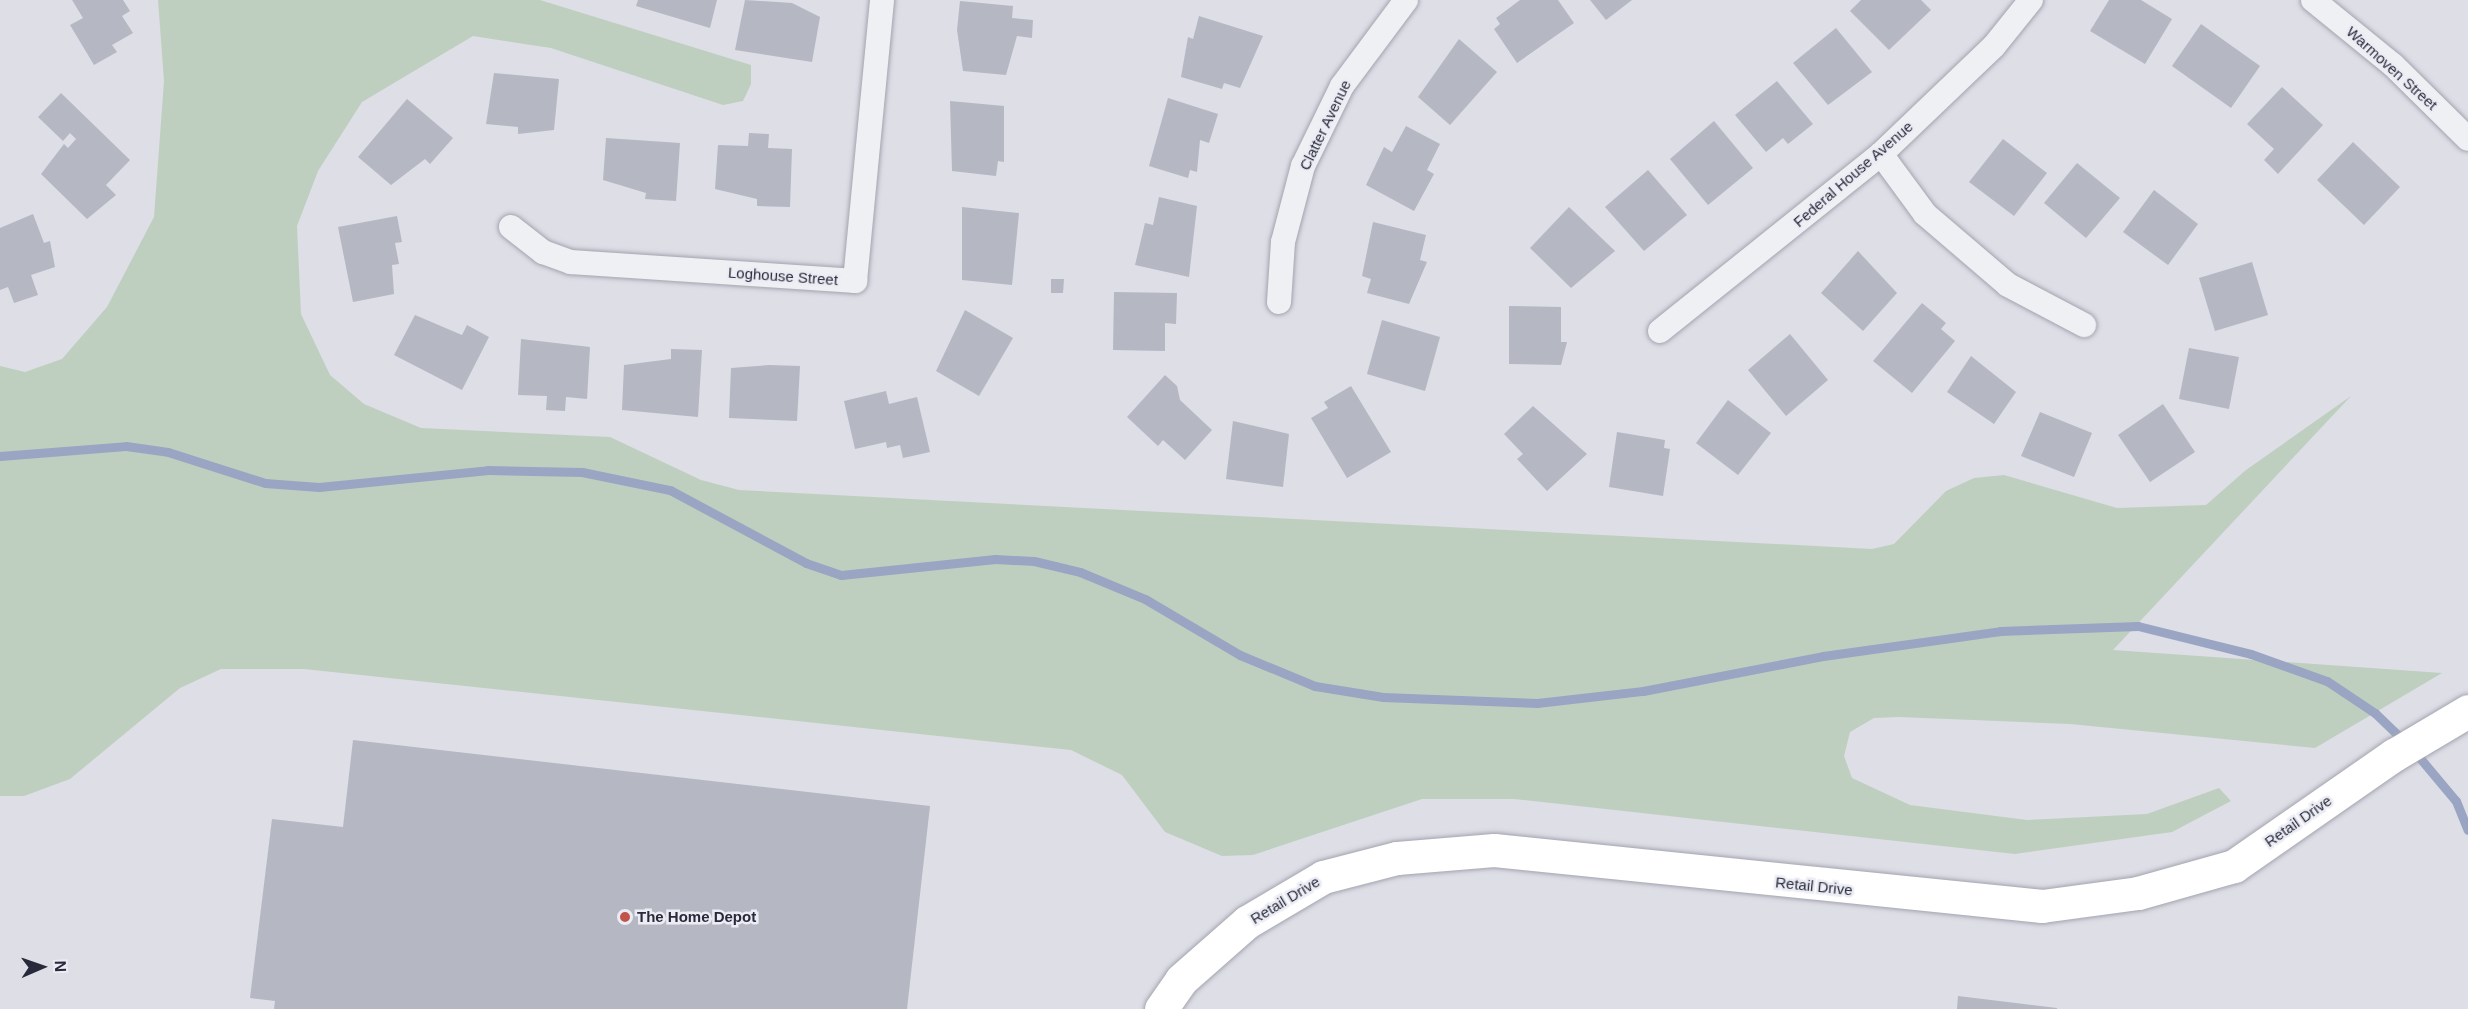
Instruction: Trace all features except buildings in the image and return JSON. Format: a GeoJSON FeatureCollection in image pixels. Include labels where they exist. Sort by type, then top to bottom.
{"type":"FeatureCollection","features":[{"type":"Feature","properties":{"kind":"street","name":"Loghouse Street"},"geometry":{"type":"LineString","coordinates":[[511,227],[543,252],[571,262],[855,281],[882,0]]}},
{"type":"Feature","properties":{"kind":"street","name":"Clatter Avenue"},"geometry":{"type":"LineString","coordinates":[[1279,302],[1283,242],[1303,166],[1342,86],[1406,0]]}},
{"type":"Feature","properties":{"kind":"street","name":"Federal House Avenue"},"geometry":{"type":"LineString","coordinates":[[1660,331],[1881,154],[1994,46],[2031,0]]}},
{"type":"Feature","properties":{"kind":"street","name":"Warmoven Street"},"geometry":{"type":"LineString","coordinates":[[2313,0],[2393,65],[2468,139]]}},
{"type":"Feature","properties":{"kind":"street"},"geometry":{"type":"LineString","coordinates":[[1881,154],[1925,214],[2008,285],[2084,326]]}},
{"type":"Feature","properties":{"kind":"street","name":"Retail Drive"},"geometry":{"type":"LineString","coordinates":[[1161,1009],[1181,980],[1247,922],[1323,877],[1398,858],[1494,850],[2042,906],[2139,893],[2234,866],[2394,754],[2468,711]]}},
{"type":"Feature","properties":{"kind":"green space"},"geometry":{"type":"Polygon","coordinates":[[[158,0],[540,0],[751,65],[751,84],[743,101],[723,105],[551,48],[473,36],[362,102],[318,171],[297,226],[301,314],[330,375],[364,404],[421,428],[610,437],[701,480],[739,490],[1872,549],[1894,544],[1946,491],[1974,478],[2004,475],[2117,508],[2206,505],[2246,470],[2351,396],[2113,650],[2442,673],[2315,748],[2070,724],[1899,717],[1874,718],[1850,732],[1844,756],[1852,778],[1910,805],[2027,820],[2147,814],[2219,788],[2231,801],[2172,832],[2015,854],[1514,799],[1422,799],[1253,855],[1222,856],[1165,832],[1122,775],[1071,750],[304,669],[221,669],[180,688],[70,779],[24,796],[0,796],[0,366],[25,372],[62,359],[107,307],[154,217],[164,81],[158,0]]]}},
{"type":"Feature","properties":{"kind":"waterway"},"geometry":{"type":"LineString","coordinates":[[0,456],[126,446],[168,452],[265,483],[319,487],[488,470],[582,472],[670,490],[806,563],[841,575],[995,559],[1034,561],[1080,572],[1145,599],[1240,655],[1315,686],[1383,697],[1537,703],[1643,691],[1823,656],[2000,631],[2138,626],[2251,654],[2327,681],[2375,713],[2404,741]]}},
{"type":"Feature","properties":{"kind":"waterway"},"geometry":{"type":"LineString","coordinates":[[2414,751],[2456,801],[2468,830]]}},
{"type":"Feature","properties":{"kind":"place","name":"The Home Depot"},"geometry":{"type":"Point","coordinates":[625,917]}}]}
